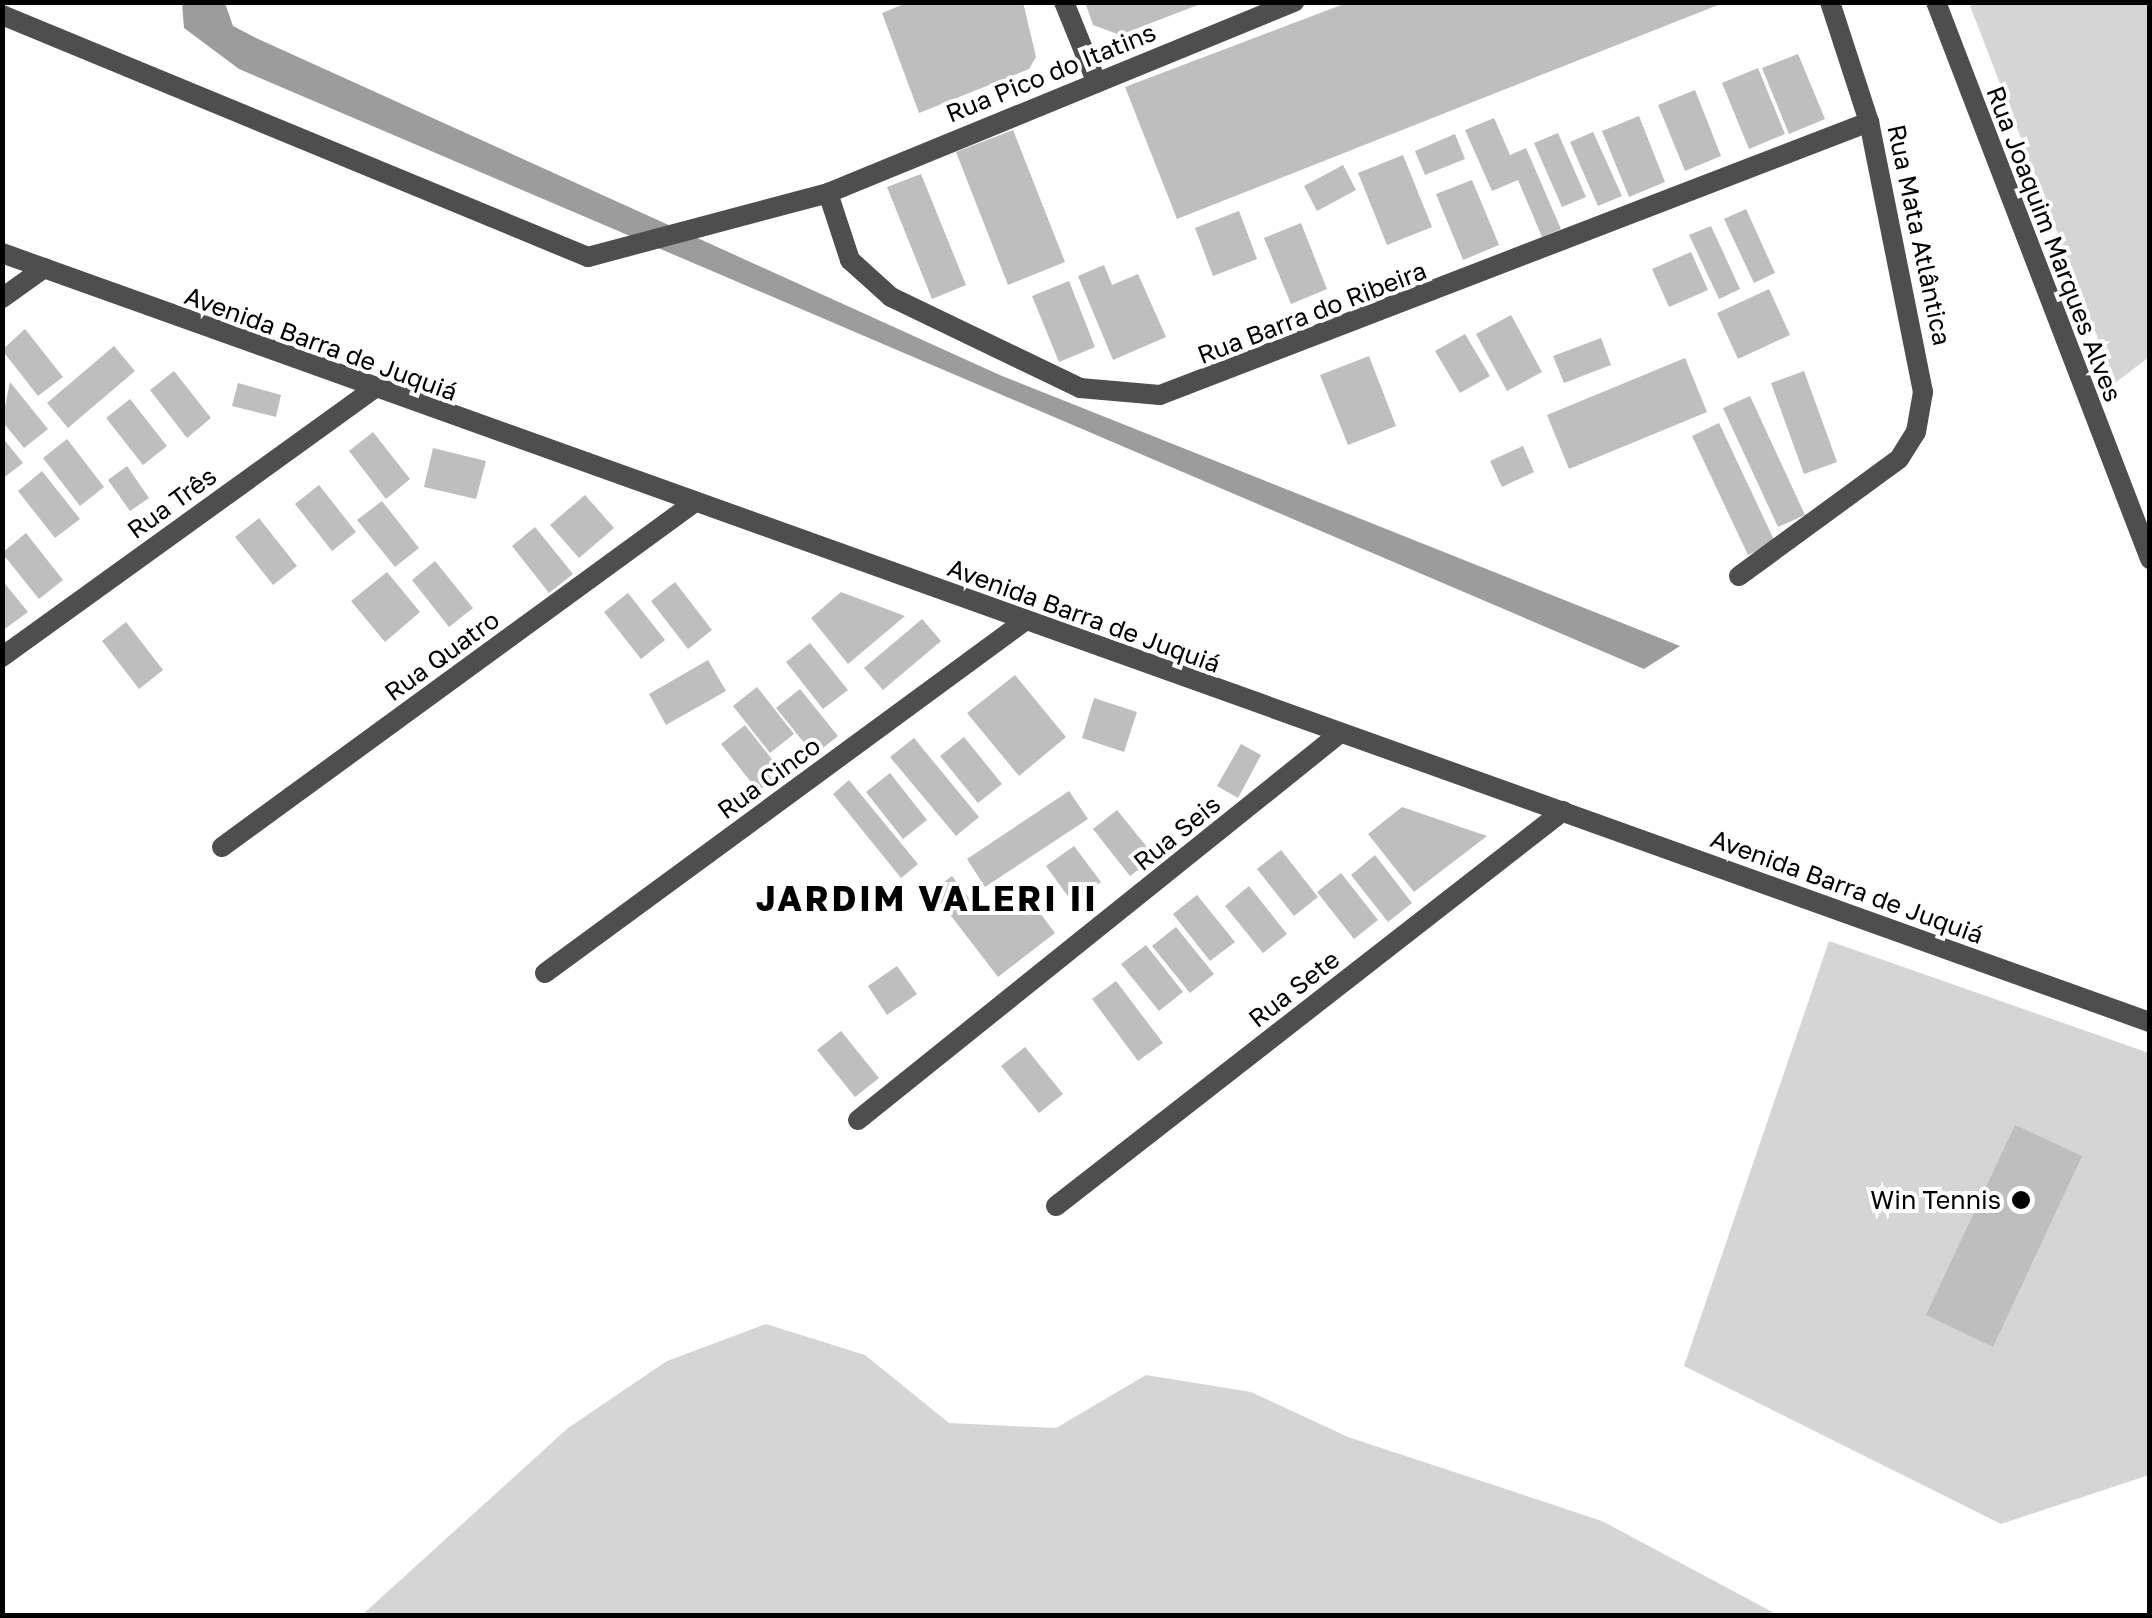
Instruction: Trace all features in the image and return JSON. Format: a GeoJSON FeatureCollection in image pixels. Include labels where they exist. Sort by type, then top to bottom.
{"type":"FeatureCollection","features":[{"type":"Feature","properties":{"kind":"street"},"geometry":{"type":"LineString","coordinates":[[1064,2],[1096,81]]}},
{"type":"Feature","properties":{"kind":"street","name":"Rua Pico do Itatins"},"geometry":{"type":"LineString","coordinates":[[2,16],[588,257],[828,193],[1294,2]]}},
{"type":"Feature","properties":{"kind":"street","name":"Rua Mata Atlântica"},"geometry":{"type":"LineString","coordinates":[[1739,576],[1874,482],[1916,432],[1920,347],[1870,122],[1830,2]]}},
{"type":"Feature","properties":{"kind":"street","name":"Rua Joaquim Marques Alves"},"geometry":{"type":"LineString","coordinates":[[1936,2],[2150,559]]}},
{"type":"Feature","properties":{"kind":"street","name":"Rua Barra do Ribeira"},"geometry":{"type":"LineString","coordinates":[[828,193],[850,260],[891,297],[1080,388],[1160,395],[1870,122]]}},
{"type":"Feature","properties":{"kind":"street","name":"Avenida Barra de Juquiá"},"geometry":{"type":"LineString","coordinates":[[2,253],[1022,623],[1563,811],[2150,1022]]}},
{"type":"Feature","properties":{"kind":"street"},"geometry":{"type":"LineString","coordinates":[[2,298],[44,268]]}},
{"type":"Feature","properties":{"kind":"street","name":"Rua Três"},"geometry":{"type":"LineString","coordinates":[[2,657],[372,390]]}},
{"type":"Feature","properties":{"kind":"street","name":"Rua Quatro"},"geometry":{"type":"LineString","coordinates":[[222,847],[691,504]]}},
{"type":"Feature","properties":{"kind":"street","name":"Rua Cinco"},"geometry":{"type":"LineString","coordinates":[[546,972],[1022,623]]}},
{"type":"Feature","properties":{"kind":"street","name":"Rua Seis"},"geometry":{"type":"LineString","coordinates":[[858,1120],[1339,734]]}},
{"type":"Feature","properties":{"kind":"street","name":"Rua Sete"},"geometry":{"type":"LineString","coordinates":[[1056,1206],[1563,811]]}},
{"type":"Feature","properties":{"kind":"shaded area"},"geometry":{"type":"Polygon","coordinates":[[[182,3],[225,3],[233,26],[256,38],[1002,376],[1680,646],[1644,669],[239,69],[184,28],[182,3]]]}},
{"type":"Feature","properties":{"kind":"shaded area"},"geometry":{"type":"Polygon","coordinates":[[[1969,3],[2149,3],[2149,357],[2115,383],[1969,3]]]}},
{"type":"Feature","properties":{"kind":"shaded area"},"geometry":{"type":"Polygon","coordinates":[[[1829,941],[2149,1053],[2149,1475],[2001,1524],[1684,1366],[1829,941]]]}},
{"type":"Feature","properties":{"kind":"shaded area"},"geometry":{"type":"Polygon","coordinates":[[[766,1324],[865,1355],[949,1423],[1056,1428],[1146,1375],[1251,1392],[1348,1437],[1602,1521],[1778,1615],[362,1615],[568,1428],[667,1361],[766,1324]]]}},
{"type":"Feature","properties":{"kind":"building"},"geometry":{"type":"Polygon","coordinates":[[[909,2],[1023,2],[1036,57],[1029,69],[919,113],[882,13],[909,2]]]}},
{"type":"Feature","properties":{"kind":"building"},"geometry":{"type":"Polygon","coordinates":[[[1085,2],[1203,3],[1120,35],[1093,25],[1085,2]]]}},
{"type":"Feature","properties":{"kind":"building"},"geometry":{"type":"Polygon","coordinates":[[[1349,2],[1723,3],[1177,219],[1125,87],[1349,2]]]}},
{"type":"Feature","properties":{"kind":"building"},"geometry":{"type":"Polygon","coordinates":[[[1798,54],[1825,119],[1789,134],[1762,68],[1798,54]]]}},
{"type":"Feature","properties":{"kind":"building"},"geometry":{"type":"Polygon","coordinates":[[[1758,68],[1785,134],[1749,149],[1722,83],[1758,68]]]}},
{"type":"Feature","properties":{"kind":"building"},"geometry":{"type":"Polygon","coordinates":[[[1695,90],[1721,156],[1685,171],[1658,105],[1695,90]]]}},
{"type":"Feature","properties":{"kind":"building"},"geometry":{"type":"Polygon","coordinates":[[[1639,116],[1665,182],[1629,197],[1602,131],[1639,116]]]}},
{"type":"Feature","properties":{"kind":"building"},"geometry":{"type":"Polygon","coordinates":[[[1494,118],[1510,155],[1526,148],[1561,229],[1542,237],[1518,180],[1492,191],[1465,130],[1494,118]]]}},
{"type":"Feature","properties":{"kind":"building"},"geometry":{"type":"Polygon","coordinates":[[[1013,130],[1065,262],[1008,285],[956,152],[1013,130]]]}},
{"type":"Feature","properties":{"kind":"building"},"geometry":{"type":"Polygon","coordinates":[[[1593,132],[1622,196],[1598,206],[1570,142],[1593,132]]]}},
{"type":"Feature","properties":{"kind":"building"},"geometry":{"type":"Polygon","coordinates":[[[1558,133],[1586,197],[1562,207],[1534,143],[1558,133]]]}},
{"type":"Feature","properties":{"kind":"building"},"geometry":{"type":"Polygon","coordinates":[[[1455,134],[1465,159],[1425,175],[1415,151],[1455,134]]]}},
{"type":"Feature","properties":{"kind":"building"},"geometry":{"type":"Polygon","coordinates":[[[1403,155],[1432,227],[1387,245],[1358,173],[1403,155]]]}},
{"type":"Feature","properties":{"kind":"building"},"geometry":{"type":"Polygon","coordinates":[[[1343,165],[1356,190],[1317,211],[1304,186],[1343,165]]]}},
{"type":"Feature","properties":{"kind":"building"},"geometry":{"type":"Polygon","coordinates":[[[921,174],[966,285],[932,299],[887,187],[921,174]]]}},
{"type":"Feature","properties":{"kind":"building"},"geometry":{"type":"Polygon","coordinates":[[[1472,180],[1499,245],[1463,260],[1436,194],[1472,180]]]}},
{"type":"Feature","properties":{"kind":"building"},"geometry":{"type":"Polygon","coordinates":[[[1746,209],[1775,273],[1754,283],[1724,219],[1746,209]]]}},
{"type":"Feature","properties":{"kind":"building"},"geometry":{"type":"Polygon","coordinates":[[[1239,211],[1257,259],[1213,276],[1195,228],[1239,211]]]}},
{"type":"Feature","properties":{"kind":"building"},"geometry":{"type":"Polygon","coordinates":[[[1301,223],[1327,289],[1291,304],[1264,238],[1301,223]]]}},
{"type":"Feature","properties":{"kind":"building"},"geometry":{"type":"Polygon","coordinates":[[[1711,226],[1740,289],[1719,299],[1689,235],[1711,226]]]}},
{"type":"Feature","properties":{"kind":"building"},"geometry":{"type":"Polygon","coordinates":[[[1691,252],[1708,290],[1669,307],[1652,269],[1691,252]]]}},
{"type":"Feature","properties":{"kind":"building"},"geometry":{"type":"Polygon","coordinates":[[[1104,265],[1112,285],[1138,274],[1166,337],[1113,360],[1078,276],[1104,265]]]}},
{"type":"Feature","properties":{"kind":"building"},"geometry":{"type":"Polygon","coordinates":[[[1069,281],[1095,347],[1059,362],[1032,296],[1069,281]]]}},
{"type":"Feature","properties":{"kind":"building"},"geometry":{"type":"Polygon","coordinates":[[[1769,289],[1790,335],[1738,359],[1717,313],[1769,289]]]}},
{"type":"Feature","properties":{"kind":"building"},"geometry":{"type":"Polygon","coordinates":[[[1511,315],[1542,372],[1507,391],[1476,334],[1511,315]]]}},
{"type":"Feature","properties":{"kind":"building"},"geometry":{"type":"Polygon","coordinates":[[[25,329],[63,377],[38,396],[2,350],[25,329]]]}},
{"type":"Feature","properties":{"kind":"building"},"geometry":{"type":"Polygon","coordinates":[[[1465,334],[1490,376],[1460,393],[1435,351],[1465,334]]]}},
{"type":"Feature","properties":{"kind":"building"},"geometry":{"type":"Polygon","coordinates":[[[1601,338],[1611,365],[1564,383],[1553,356],[1601,338]]]}},
{"type":"Feature","properties":{"kind":"building"},"geometry":{"type":"Polygon","coordinates":[[[114,346],[135,371],[68,428],[47,403],[114,346]]]}},
{"type":"Feature","properties":{"kind":"building"},"geometry":{"type":"Polygon","coordinates":[[[1369,356],[1396,426],[1348,445],[1320,375],[1369,356]]]}},
{"type":"Feature","properties":{"kind":"building"},"geometry":{"type":"Polygon","coordinates":[[[1685,358],[1707,412],[1569,469],[1547,415],[1685,358]]]}},
{"type":"Feature","properties":{"kind":"building"},"geometry":{"type":"Polygon","coordinates":[[[174,371],[211,418],[187,438],[150,390],[174,371]]]}},
{"type":"Feature","properties":{"kind":"building"},"geometry":{"type":"Polygon","coordinates":[[[1804,371],[1837,462],[1804,474],[1771,383],[1804,371]]]}},
{"type":"Feature","properties":{"kind":"building"},"geometry":{"type":"Polygon","coordinates":[[[10,382],[48,429],[24,448],[2,421],[10,382]]]}},
{"type":"Feature","properties":{"kind":"building"},"geometry":{"type":"Polygon","coordinates":[[[238,383],[281,395],[276,417],[232,406],[238,383]]]}},
{"type":"Feature","properties":{"kind":"building"},"geometry":{"type":"Polygon","coordinates":[[[1750,396],[1805,515],[1778,527],[1723,408],[1750,396]]]}},
{"type":"Feature","properties":{"kind":"building"},"geometry":{"type":"Polygon","coordinates":[[[130,399],[167,446],[143,465],[106,418],[130,399]]]}},
{"type":"Feature","properties":{"kind":"building"},"geometry":{"type":"Polygon","coordinates":[[[1719,423],[1775,542],[1748,555],[1692,436],[1719,423]]]}},
{"type":"Feature","properties":{"kind":"building"},"geometry":{"type":"Polygon","coordinates":[[[373,432],[410,479],[386,499],[349,451],[373,432]]]}},
{"type":"Feature","properties":{"kind":"building"},"geometry":{"type":"Polygon","coordinates":[[[2,437],[23,463],[2,479],[2,437]]]}},
{"type":"Feature","properties":{"kind":"building"},"geometry":{"type":"Polygon","coordinates":[[[67,439],[104,487],[80,506],[43,458],[67,439]]]}},
{"type":"Feature","properties":{"kind":"building"},"geometry":{"type":"Polygon","coordinates":[[[1523,446],[1534,472],[1502,487],[1490,461],[1523,446]]]}},
{"type":"Feature","properties":{"kind":"building"},"geometry":{"type":"Polygon","coordinates":[[[433,448],[486,461],[476,499],[424,487],[433,448]]]}},
{"type":"Feature","properties":{"kind":"building"},"geometry":{"type":"Polygon","coordinates":[[[127,466],[149,498],[130,511],[108,480],[127,466]]]}},
{"type":"Feature","properties":{"kind":"building"},"geometry":{"type":"Polygon","coordinates":[[[42,471],[80,519],[55,538],[18,491],[42,471]]]}},
{"type":"Feature","properties":{"kind":"building"},"geometry":{"type":"Polygon","coordinates":[[[319,485],[356,532],[332,551],[295,504],[319,485]]]}},
{"type":"Feature","properties":{"kind":"building"},"geometry":{"type":"Polygon","coordinates":[[[585,495],[614,528],[579,558],[550,525],[585,495]]]}},
{"type":"Feature","properties":{"kind":"building"},"geometry":{"type":"Polygon","coordinates":[[[382,501],[419,548],[395,567],[357,520],[382,501]]]}},
{"type":"Feature","properties":{"kind":"building"},"geometry":{"type":"Polygon","coordinates":[[[259,518],[297,566],[273,585],[235,537],[259,518]]]}},
{"type":"Feature","properties":{"kind":"building"},"geometry":{"type":"Polygon","coordinates":[[[535,527],[573,574],[549,593],[512,546],[535,527]]]}},
{"type":"Feature","properties":{"kind":"building"},"geometry":{"type":"Polygon","coordinates":[[[26,533],[63,580],[39,599],[2,553],[26,533]]]}},
{"type":"Feature","properties":{"kind":"building"},"geometry":{"type":"Polygon","coordinates":[[[435,561],[473,608],[449,627],[412,580],[435,561]]]}},
{"type":"Feature","properties":{"kind":"building"},"geometry":{"type":"Polygon","coordinates":[[[387,572],[420,612],[385,642],[351,601],[387,572]]]}},
{"type":"Feature","properties":{"kind":"building"},"geometry":{"type":"Polygon","coordinates":[[[2,580],[28,612],[2,631],[2,580]]]}},
{"type":"Feature","properties":{"kind":"building"},"geometry":{"type":"Polygon","coordinates":[[[675,582],[712,630],[688,649],[651,601],[675,582]]]}},
{"type":"Feature","properties":{"kind":"building"},"geometry":{"type":"Polygon","coordinates":[[[841,592],[905,616],[848,664],[811,618],[841,592]]]}},
{"type":"Feature","properties":{"kind":"building"},"geometry":{"type":"Polygon","coordinates":[[[628,593],[665,640],[641,659],[604,612],[628,593]]]}},
{"type":"Feature","properties":{"kind":"building"},"geometry":{"type":"Polygon","coordinates":[[[922,619],[941,641],[883,690],[864,668],[922,619]]]}},
{"type":"Feature","properties":{"kind":"building"},"geometry":{"type":"Polygon","coordinates":[[[126,622],[163,670],[139,689],[102,641],[126,622]]]}},
{"type":"Feature","properties":{"kind":"building"},"geometry":{"type":"Polygon","coordinates":[[[810,643],[848,690],[823,709],[786,662],[810,643]]]}},
{"type":"Feature","properties":{"kind":"building"},"geometry":{"type":"Polygon","coordinates":[[[708,660],[726,691],[666,725],[649,694],[708,660]]]}},
{"type":"Feature","properties":{"kind":"building"},"geometry":{"type":"Polygon","coordinates":[[[1015,675],[1066,737],[1019,776],[967,713],[1015,675]]]}},
{"type":"Feature","properties":{"kind":"building"},"geometry":{"type":"Polygon","coordinates":[[[757,687],[794,734],[770,753],[733,706],[757,687]]]}},
{"type":"Feature","properties":{"kind":"building"},"geometry":{"type":"Polygon","coordinates":[[[800,689],[838,736],[814,755],[776,708],[800,689]]]}},
{"type":"Feature","properties":{"kind":"building"},"geometry":{"type":"Polygon","coordinates":[[[1094,698],[1137,712],[1124,752],[1082,738],[1094,698]]]}},
{"type":"Feature","properties":{"kind":"building"},"geometry":{"type":"Polygon","coordinates":[[[745,725],[782,772],[758,791],[721,744],[745,725]]]}},
{"type":"Feature","properties":{"kind":"building"},"geometry":{"type":"Polygon","coordinates":[[[964,737],[1002,784],[978,803],[940,756],[964,737]]]}},
{"type":"Feature","properties":{"kind":"building"},"geometry":{"type":"Polygon","coordinates":[[[914,738],[979,817],[956,836],[890,757],[914,738]]]}},
{"type":"Feature","properties":{"kind":"building"},"geometry":{"type":"Polygon","coordinates":[[[1241,744],[1261,755],[1238,798],[1217,786],[1241,744]]]}},
{"type":"Feature","properties":{"kind":"building"},"geometry":{"type":"Polygon","coordinates":[[[890,773],[927,820],[903,839],[866,792],[890,773]]]}},
{"type":"Feature","properties":{"kind":"building"},"geometry":{"type":"Polygon","coordinates":[[[849,780],[918,864],[901,878],[833,794],[849,780]]]}},
{"type":"Feature","properties":{"kind":"building"},"geometry":{"type":"Polygon","coordinates":[[[1069,791],[1088,819],[985,887],[967,859],[1069,791]]]}},
{"type":"Feature","properties":{"kind":"building"},"geometry":{"type":"Polygon","coordinates":[[[1402,807],[1487,836],[1414,892],[1368,834],[1402,807]]]}},
{"type":"Feature","properties":{"kind":"building"},"geometry":{"type":"Polygon","coordinates":[[[1117,810],[1155,857],[1130,876],[1093,829],[1117,810]]]}},
{"type":"Feature","properties":{"kind":"building"},"geometry":{"type":"Polygon","coordinates":[[[1074,846],[1101,882],[1072,902],[1046,866],[1074,846]]]}},
{"type":"Feature","properties":{"kind":"building"},"geometry":{"type":"Polygon","coordinates":[[[1281,850],[1318,897],[1294,916],[1257,869],[1281,850]]]}},
{"type":"Feature","properties":{"kind":"building"},"geometry":{"type":"Polygon","coordinates":[[[1375,855],[1412,903],[1388,922],[1351,875],[1375,855]]]}},
{"type":"Feature","properties":{"kind":"building"},"geometry":{"type":"Polygon","coordinates":[[[1341,873],[1378,920],[1354,939],[1317,892],[1341,873]]]}},
{"type":"Feature","properties":{"kind":"building"},"geometry":{"type":"Polygon","coordinates":[[[952,876],[982,915],[1020,886],[1055,933],[998,977],[932,891],[952,876]]]}},
{"type":"Feature","properties":{"kind":"building"},"geometry":{"type":"Polygon","coordinates":[[[1249,886],[1287,934],[1263,953],[1225,906],[1249,886]]]}},
{"type":"Feature","properties":{"kind":"building"},"geometry":{"type":"Polygon","coordinates":[[[1197,895],[1235,942],[1210,961],[1173,914],[1197,895]]]}},
{"type":"Feature","properties":{"kind":"building"},"geometry":{"type":"Polygon","coordinates":[[[1176,927],[1214,974],[1190,993],[1152,946],[1176,927]]]}},
{"type":"Feature","properties":{"kind":"building"},"geometry":{"type":"Polygon","coordinates":[[[1146,945],[1183,992],[1159,1011],[1121,964],[1146,945]]]}},
{"type":"Feature","properties":{"kind":"building"},"geometry":{"type":"Polygon","coordinates":[[[897,966],[917,994],[887,1015],[868,986],[897,966]]]}},
{"type":"Feature","properties":{"kind":"building"},"geometry":{"type":"Polygon","coordinates":[[[1116,981],[1163,1043],[1138,1061],[1092,999],[1116,981]]]}},
{"type":"Feature","properties":{"kind":"building"},"geometry":{"type":"Polygon","coordinates":[[[841,1031],[879,1078],[855,1097],[817,1050],[841,1031]]]}},
{"type":"Feature","properties":{"kind":"building"},"geometry":{"type":"Polygon","coordinates":[[[1025,1047],[1063,1094],[1039,1113],[1001,1066],[1025,1047]]]}},
{"type":"Feature","properties":{"kind":"building","name":"Win Tennis"},"geometry":{"type":"Polygon","coordinates":[[[2015,1125],[2082,1156],[1993,1347],[1926,1315],[2015,1125]]]}},
{"type":"Feature","properties":{"kind":"place","name":"Win Tennis"},"geometry":{"type":"Point","coordinates":[2021,1200]}},
{"type":"Feature","properties":{"kind":"district","name":"JARDIM VALERI II"},"geometry":{"type":"Point","coordinates":[927,898]}}]}
